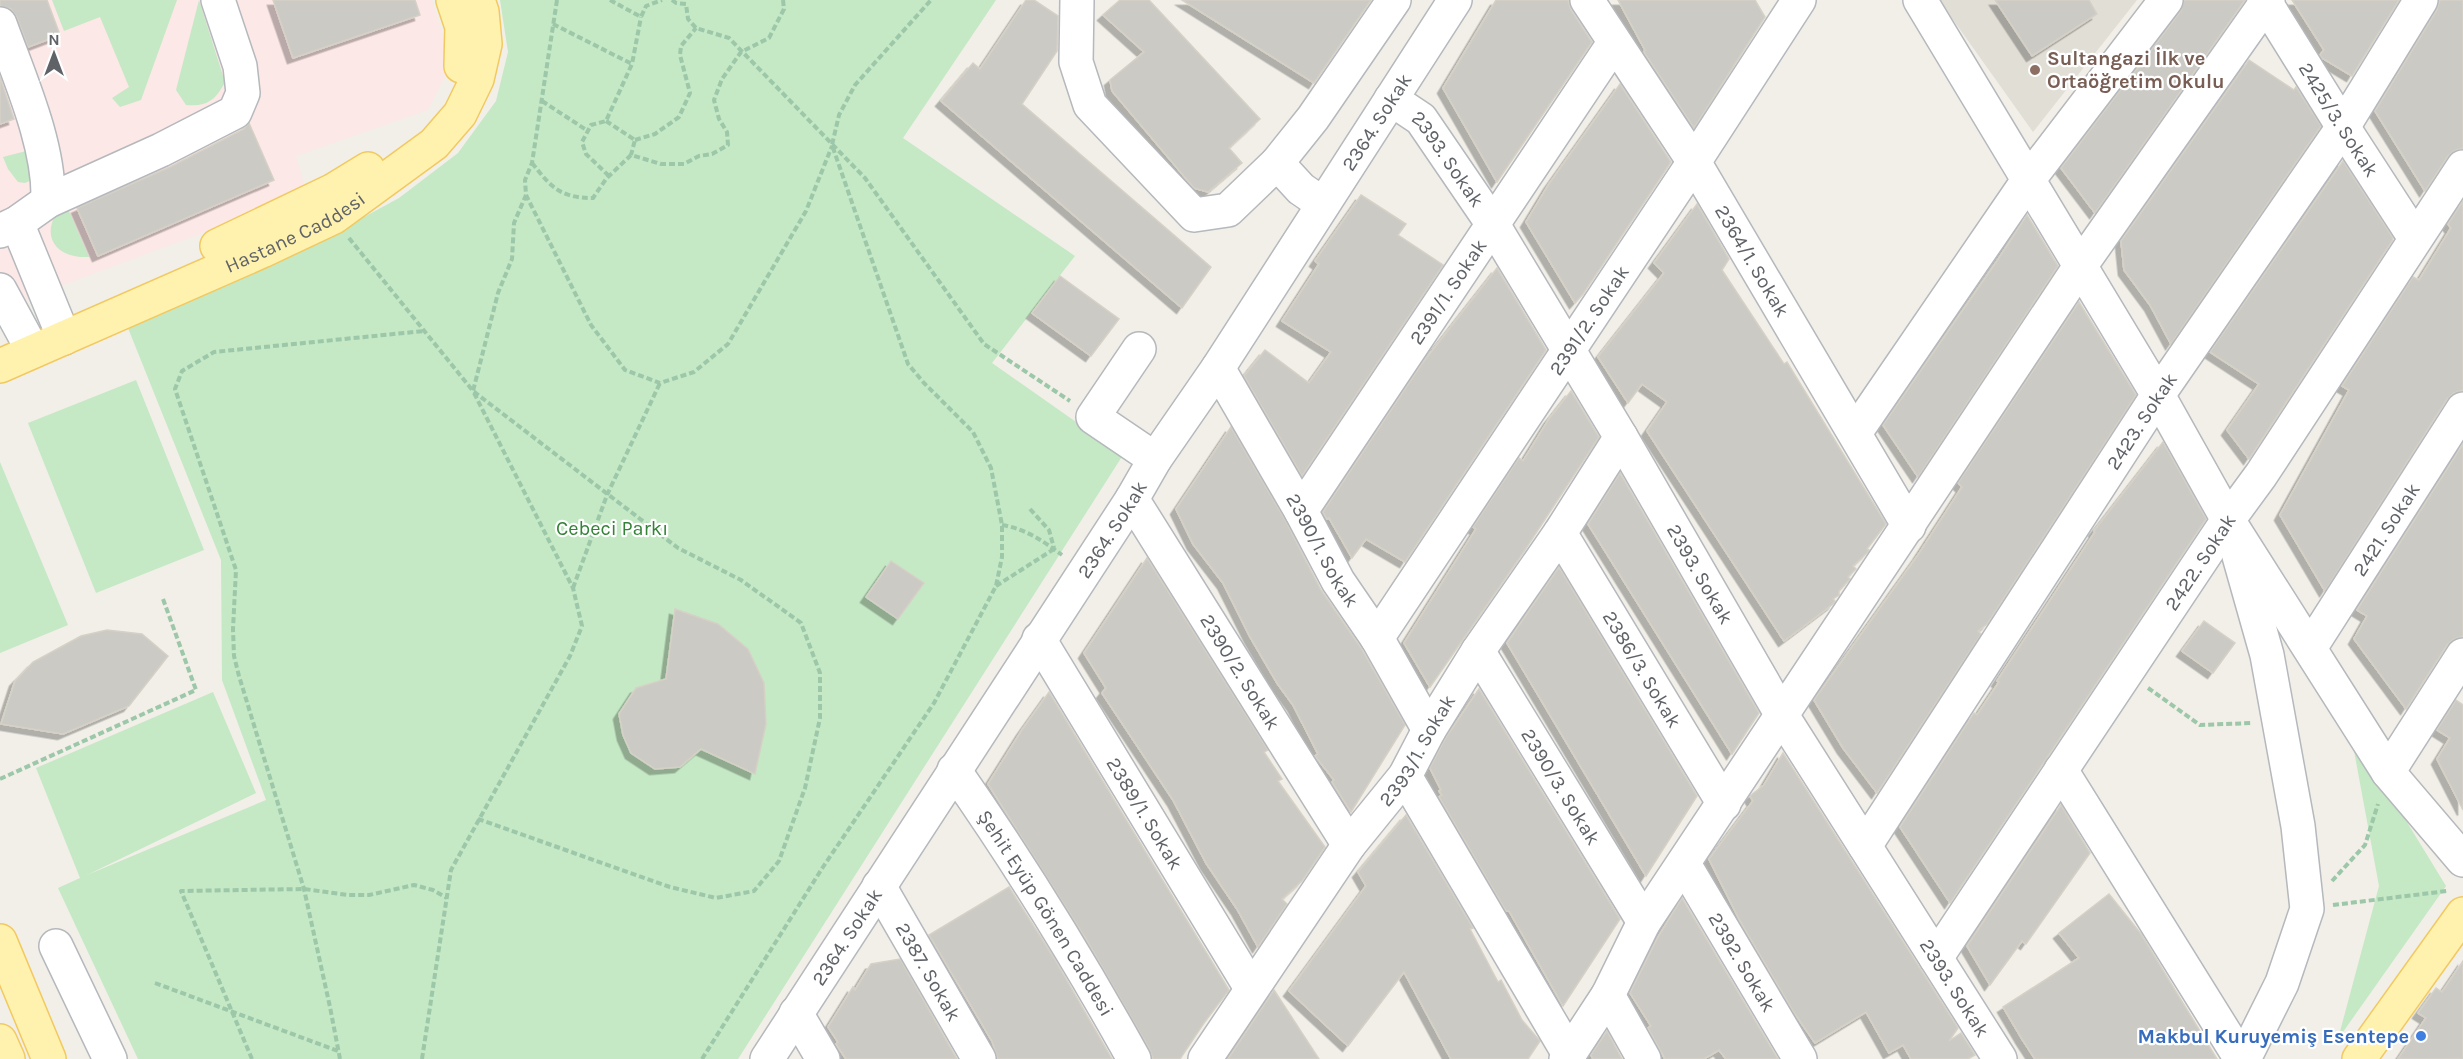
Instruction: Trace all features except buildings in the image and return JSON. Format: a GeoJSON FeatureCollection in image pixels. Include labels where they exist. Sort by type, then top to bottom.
{"type":"FeatureCollection","features":[{"type":"Feature","properties":{"kind":"main road","name":"Hastane Caddesi"},"geometry":{"type":"LineString","coordinates":[[60,327],[332,191],[414,140],[433,124],[443,111],[458,82],[463,54],[462,27],[453,0]]}},
{"type":"Feature","properties":{"kind":"main road","name":"Hastane Caddesi"},"geometry":{"type":"LineString","coordinates":[[0,366],[18,341],[60,327],[334,217],[434,144],[460,114],[477,79],[484,44],[482,12],[478,0]]}},
{"type":"Feature","properties":{"kind":"main road"},"geometry":{"type":"LineString","coordinates":[[2359,1059],[2457,902]]}},
{"type":"Feature","properties":{"kind":"main road"},"geometry":{"type":"LineString","coordinates":[[0,941],[49,1059]]}},
{"type":"Feature","properties":{"kind":"main road"},"geometry":{"type":"LineString","coordinates":[[0,1041],[8,1059]]}},
{"type":"Feature","properties":{"kind":"street"},"geometry":{"type":"LineString","coordinates":[[60,327],[9,227],[48,201],[161,150],[235,112],[243,93],[240,66],[218,0]]}},
{"type":"Feature","properties":{"kind":"street"},"geometry":{"type":"LineString","coordinates":[[1077,0],[1076,62],[1090,105],[1194,215],[1228,210],[1277,163],[1313,118],[1394,0]]}},
{"type":"Feature","properties":{"kind":"street","name":"2364. Sokak"},"geometry":{"type":"LineString","coordinates":[[767,1059],[1455,0]]}},
{"type":"Feature","properties":{"kind":"street","name":"2364/1. Sokak"},"geometry":{"type":"LineString","coordinates":[[1587,0],[1694,162],[1909,526]]}},
{"type":"Feature","properties":{"kind":"street"},"geometry":{"type":"LineString","coordinates":[[1920,0],[2081,265],[2228,520],[2388,772],[2463,860]]}},
{"type":"Feature","properties":{"kind":"street"},"geometry":{"type":"LineString","coordinates":[[1855,433],[2029,179],[2166,0]]}},
{"type":"Feature","properties":{"kind":"street","name":"2423. Sokak"},"geometry":{"type":"LineString","coordinates":[[1865,846],[2158,395],[2343,128],[2421,0]]}},
{"type":"Feature","properties":{"kind":"street"},"geometry":{"type":"LineString","coordinates":[[1405,776],[1568,1057],[1608,995],[1644,922],[1783,717],[2081,265],[2266,1]]}},
{"type":"Feature","properties":{"kind":"street","name":"2425/3. Sokak"},"geometry":{"type":"LineString","coordinates":[[2266,1],[2343,128],[2415,238]]}},
{"type":"Feature","properties":{"kind":"street","name":"2391/2. Sokak"},"geometry":{"type":"LineString","coordinates":[[1377,638],[1694,162],[1784,8]]}},
{"type":"Feature","properties":{"kind":"street"},"geometry":{"type":"LineString","coordinates":[[0,24],[43,153],[49,178],[48,201]]}},
{"type":"Feature","properties":{"kind":"street","name":"2391/1. Sokak"},"geometry":{"type":"LineString","coordinates":[[1301,511],[1614,43]]}},
{"type":"Feature","properties":{"kind":"street","name":"2393. Sokak"},"geometry":{"type":"LineString","coordinates":[[1391,99],[1421,119],[1492,223],[1621,437],[1783,717],[2000,1059]]}},
{"type":"Feature","properties":{"kind":"street"},"geometry":{"type":"LineString","coordinates":[[1277,163],[1301,189],[1323,204]]}},
{"type":"Feature","properties":{"kind":"street","name":"2422. Sokak"},"geometry":{"type":"LineString","coordinates":[[1936,958],[2261,474],[2463,167]]}},
{"type":"Feature","properties":{"kind":"street"},"geometry":{"type":"LineString","coordinates":[[0,290],[18,341]]}},
{"type":"Feature","properties":{"kind":"street"},"geometry":{"type":"LineString","coordinates":[[1139,349],[1093,417],[1155,459]]}},
{"type":"Feature","properties":{"kind":"street","name":"2390/1. Sokak"},"geometry":{"type":"LineString","coordinates":[[1218,368],[1301,511],[1338,581],[1377,638],[1429,730]]}},
{"type":"Feature","properties":{"kind":"street","name":"2421. Sokak"},"geometry":{"type":"LineString","coordinates":[[2310,648],[2463,410]]}},
{"type":"Feature","properties":{"kind":"street","name":"2393/1. Sokak"},"geometry":{"type":"LineString","coordinates":[[1205,1059],[1349,845],[1405,776],[1429,730],[1478,651],[1560,533],[1621,437]]}},
{"type":"Feature","properties":{"kind":"street","name":"2390/2. Sokak"},"geometry":{"type":"LineString","coordinates":[[1132,499],[1349,845]]}},
{"type":"Feature","properties":{"kind":"street"},"geometry":{"type":"LineString","coordinates":[[2228,520],[2267,655],[2298,826],[2307,909],[2282,983],[2242,1059]]}},
{"type":"Feature","properties":{"kind":"street","name":"2386/3. Sokak"},"geometry":{"type":"LineString","coordinates":[[1560,533],[1724,804]]}},
{"type":"Feature","properties":{"kind":"street","name":"2389/1. Sokak"},"geometry":{"type":"LineString","coordinates":[[1039,639],[1251,988]]}},
{"type":"Feature","properties":{"kind":"street","name":"2390/3. Sokak"},"geometry":{"type":"LineString","coordinates":[[1478,651],[1644,922]]}},
{"type":"Feature","properties":{"kind":"street"},"geometry":{"type":"LineString","coordinates":[[2388,772],[2463,655]]}},
{"type":"Feature","properties":{"kind":"street","name":"Şehit Eyüp Gönen Caddesi"},"geometry":{"type":"LineString","coordinates":[[954,770],[1010,852],[1099,996],[1134,1059]]}},
{"type":"Feature","properties":{"kind":"street"},"geometry":{"type":"LineString","coordinates":[[2061,770],[2242,1059]]}},
{"type":"Feature","properties":{"kind":"street","name":"2392. Sokak"},"geometry":{"type":"LineString","coordinates":[[1684,864],[1800,1059]]}},
{"type":"Feature","properties":{"kind":"street","name":"2387. Sokak"},"geometry":{"type":"LineString","coordinates":[[879,886],[979,1059]]}},
{"type":"Feature","properties":{"kind":"street"},"geometry":{"type":"LineString","coordinates":[[56,946],[110,1059]]}},
{"type":"Feature","properties":{"kind":"street"},"geometry":{"type":"LineString","coordinates":[[1608,995],[1644,1059]]}},
{"type":"Feature","properties":{"kind":"street"},"geometry":{"type":"LineString","coordinates":[[796,1013],[823,1059]]}},
{"type":"Feature","properties":{"kind":"path"},"geometry":{"type":"LineString","coordinates":[[557,0],[542,101],[534,136],[532,163],[525,180],[526,195],[591,325],[625,370],[660,383],[694,372],[728,344],[806,211],[832,145],[839,115],[855,84],[932,0]]}},
{"type":"Feature","properties":{"kind":"path"},"geometry":{"type":"LineString","coordinates":[[610,0],[641,17]]}},
{"type":"Feature","properties":{"kind":"path"},"geometry":{"type":"LineString","coordinates":[[606,121],[632,64],[641,17],[646,6],[662,0]]}},
{"type":"Feature","properties":{"kind":"path"},"geometry":{"type":"LineString","coordinates":[[672,0],[676,3],[687,2],[688,19],[696,28],[729,38],[865,178],[984,344],[1093,417]]}},
{"type":"Feature","properties":{"kind":"path"},"geometry":{"type":"LineString","coordinates":[[631,154],[661,164],[684,164],[699,156],[712,154],[728,145],[727,132],[714,100],[722,79],[741,52],[769,38],[784,9],[783,0]]}},
{"type":"Feature","properties":{"kind":"path"},"geometry":{"type":"LineString","coordinates":[[553,24],[632,64]]}},
{"type":"Feature","properties":{"kind":"path"},"geometry":{"type":"LineString","coordinates":[[609,176],[586,154],[582,142],[591,125],[606,121],[635,140],[655,134],[679,117],[690,93],[680,55],[681,46],[696,28]]}},
{"type":"Feature","properties":{"kind":"path"},"geometry":{"type":"LineString","coordinates":[[542,101],[588,131]]}},
{"type":"Feature","properties":{"kind":"path"},"geometry":{"type":"LineString","coordinates":[[532,163],[552,188],[580,198],[593,198],[609,176],[631,154],[635,140]]}},
{"type":"Feature","properties":{"kind":"path"},"geometry":{"type":"LineString","coordinates":[[702,1059],[823,867],[934,703],[996,586],[1002,557],[1002,525],[991,468],[973,432],[908,364],[832,145]]}},
{"type":"Feature","properties":{"kind":"path"},"geometry":{"type":"LineString","coordinates":[[473,391],[498,293],[512,259],[514,223],[526,195]]}},
{"type":"Feature","properties":{"kind":"path"},"geometry":{"type":"LineString","coordinates":[[334,217],[473,391],[573,588],[582,626],[570,656],[451,870],[422,1059]]}},
{"type":"Feature","properties":{"kind":"path"},"geometry":{"type":"LineString","coordinates":[[340,1059],[304,889],[236,666],[233,629],[236,570],[175,389],[182,371],[214,352],[424,331]]}},
{"type":"Feature","properties":{"kind":"path"},"geometry":{"type":"LineString","coordinates":[[573,588],[607,495],[660,383]]}},
{"type":"Feature","properties":{"kind":"path"},"geometry":{"type":"LineString","coordinates":[[473,391],[678,548],[741,580],[801,623],[820,673],[820,718],[805,788],[779,861],[754,891],[716,898],[670,887],[478,819]]}},
{"type":"Feature","properties":{"kind":"path"},"geometry":{"type":"LineString","coordinates":[[1030,508],[1049,530],[1054,549]]}},
{"type":"Feature","properties":{"kind":"path"},"geometry":{"type":"LineString","coordinates":[[1002,525],[1018,528],[1054,549]]}},
{"type":"Feature","properties":{"kind":"path"},"geometry":{"type":"LineString","coordinates":[[996,586],[1054,549]]}},
{"type":"Feature","properties":{"kind":"path"},"geometry":{"type":"LineString","coordinates":[[0,779],[196,690],[163,599]]}},
{"type":"Feature","properties":{"kind":"path"},"geometry":{"type":"LineString","coordinates":[[2126,673],[2200,725],[2279,722]]}},
{"type":"Feature","properties":{"kind":"path"},"geometry":{"type":"LineString","coordinates":[[2307,909],[2365,845],[2388,772]]}},
{"type":"Feature","properties":{"kind":"path"},"geometry":{"type":"LineString","coordinates":[[252,1059],[181,891],[304,889],[348,895],[369,895],[414,885],[433,890],[447,898]]}},
{"type":"Feature","properties":{"kind":"path"},"geometry":{"type":"LineString","coordinates":[[2307,909],[2457,902]]}},
{"type":"Feature","properties":{"kind":"path"},"geometry":{"type":"LineString","coordinates":[[155,983],[338,1051]]}},
{"type":"Feature","properties":{"kind":"shaded area"},"geometry":{"type":"Polygon","coordinates":[[[0,0],[432,0],[444,40],[445,76],[428,110],[296,156],[307,194],[55,288],[0,311],[0,0]]]}},
{"type":"Feature","properties":{"kind":"shaded area","name":"Sultangazi İlk ve Ortaöğretim Okulu"},"geometry":{"type":"Polygon","coordinates":[[[1939,0],[2137,0],[2033,132],[1939,0]]]}},
{"type":"Feature","properties":{"kind":"green space"},"geometry":{"type":"Polygon","coordinates":[[[52,0],[177,0],[141,100],[120,107],[112,98],[129,87],[100,17],[64,31],[52,0]]]}},
{"type":"Feature","properties":{"kind":"green space"},"geometry":{"type":"Polygon","coordinates":[[[199,0],[225,82],[210,101],[199,105],[186,105],[176,90],[199,0]]]}},
{"type":"Feature","properties":{"kind":"green space","name":"Cebeci Parkı"},"geometry":{"type":"Polygon","coordinates":[[[500,0],[996,0],[903,138],[1075,256],[992,363],[1123,455],[738,1059],[138,1059],[58,888],[80,878],[36,768],[213,692],[256,793],[87,875],[266,800],[222,680],[221,560],[126,323],[307,248],[399,198],[458,153],[496,101],[508,52],[500,0]]]}},
{"type":"Feature","properties":{"kind":"green space"},"geometry":{"type":"Polygon","coordinates":[[[30,150],[34,179],[25,183],[18,182],[8,169],[3,157],[30,150]]]}},
{"type":"Feature","properties":{"kind":"green space"},"geometry":{"type":"Polygon","coordinates":[[[65,202],[89,257],[65,253],[53,241],[52,223],[65,202]]]}},
{"type":"Feature","properties":{"kind":"green space"},"geometry":{"type":"Polygon","coordinates":[[[136,380],[204,550],[96,593],[28,423],[136,380]]]}},
{"type":"Feature","properties":{"kind":"green space"},"geometry":{"type":"Polygon","coordinates":[[[0,462],[68,625],[0,653],[0,462]]]}},
{"type":"Feature","properties":{"kind":"green space"},"geometry":{"type":"Polygon","coordinates":[[[2350,729],[2446,886],[2338,1039],[2379,886],[2350,729]]]}},
{"type":"Feature","properties":{"kind":"place","name":"Sultangazi İlk ve Ortaöğretim Okulu"},"geometry":{"type":"Point","coordinates":[2035,70]}},
{"type":"Feature","properties":{"kind":"place","name":"Makbul Kuruyemiş Esentepe"},"geometry":{"type":"Point","coordinates":[2421,1036]}}]}
